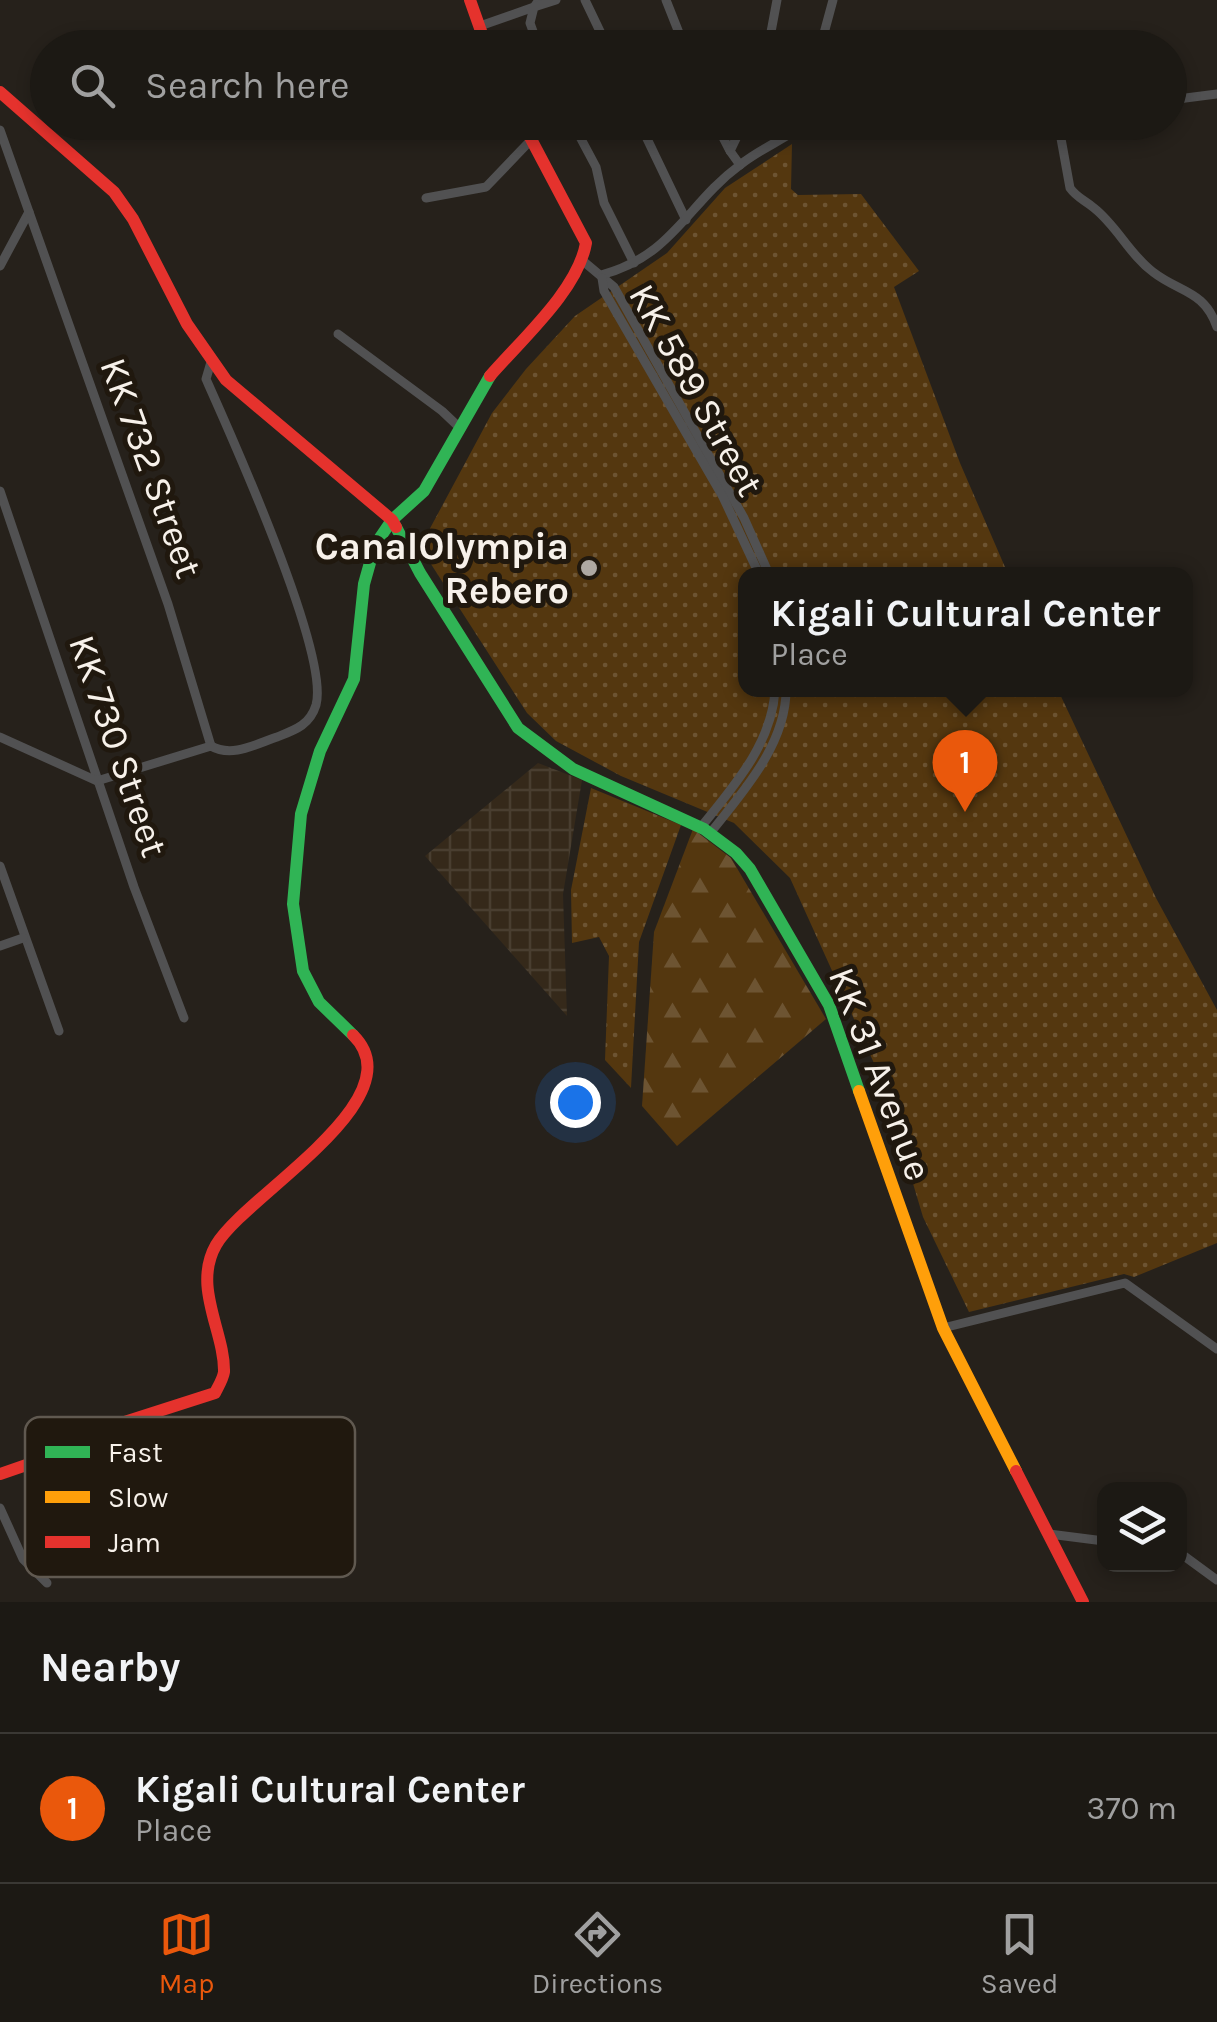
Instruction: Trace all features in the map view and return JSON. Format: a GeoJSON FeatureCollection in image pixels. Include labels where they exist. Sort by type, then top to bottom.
{"type":"FeatureCollection","features":[{"type":"Feature","properties":{"kind":"main road"},"geometry":{"type":"LineString","coordinates":[[470,0],[481,30]]}},
{"type":"Feature","properties":{"kind":"main road","name":"KK 31 Avenue"},"geometry":{"type":"LineString","coordinates":[[0,92],[30,118]]}},
{"type":"Feature","properties":{"kind":"main road","name":"KK 31 Avenue"},"geometry":{"type":"LineString","coordinates":[[55,140],[114,192],[133,219],[210,362],[246,398],[392,520],[420,573],[518,728],[540,749],[568,766],[706,829],[736,851],[761,885],[828,1004],[943,1328],[1083,1602]]}},
{"type":"Feature","properties":{"kind":"main road"},"geometry":{"type":"LineString","coordinates":[[140,1417],[215,1393],[224,1374],[208,1295],[215,1246],[238,1216],[342,1124],[366,1088],[368,1058],[353,1034],[332,1016],[310,987],[298,955],[293,904],[301,814],[310,778],[354,679],[364,584],[375,544],[392,520],[424,491],[489,377],[570,283],[583,261],[586,243],[578,224],[531,140]]}},
{"type":"Feature","properties":{"kind":"main road"},"geometry":{"type":"LineString","coordinates":[[0,1474],[25,1465]]}},
{"type":"Feature","properties":{"kind":"street"},"geometry":{"type":"LineString","coordinates":[[480,26],[536,3],[556,0]]}},
{"type":"Feature","properties":{"kind":"street"},"geometry":{"type":"LineString","coordinates":[[585,0],[599,30]]}},
{"type":"Feature","properties":{"kind":"street"},"geometry":{"type":"LineString","coordinates":[[666,0],[677,30]]}},
{"type":"Feature","properties":{"kind":"street"},"geometry":{"type":"LineString","coordinates":[[772,30],[778,0]]}},
{"type":"Feature","properties":{"kind":"street"},"geometry":{"type":"LineString","coordinates":[[825,30],[833,0]]}},
{"type":"Feature","properties":{"kind":"street"},"geometry":{"type":"LineString","coordinates":[[533,30],[530,23],[536,3]]}},
{"type":"Feature","properties":{"kind":"street"},"geometry":{"type":"LineString","coordinates":[[1187,98],[1217,94]]}},
{"type":"Feature","properties":{"kind":"street","name":"KK 732 Street"},"geometry":{"type":"LineString","coordinates":[[0,130],[168,604],[212,746]]}},
{"type":"Feature","properties":{"kind":"street"},"geometry":{"type":"LineString","coordinates":[[426,198],[486,187],[531,140]]}},
{"type":"Feature","properties":{"kind":"street"},"geometry":{"type":"LineString","coordinates":[[582,140],[596,167],[604,203],[634,263]]}},
{"type":"Feature","properties":{"kind":"street"},"geometry":{"type":"LineString","coordinates":[[648,140],[686,220]]}},
{"type":"Feature","properties":{"kind":"street"},"geometry":{"type":"LineString","coordinates":[[724,140],[740,165]]}},
{"type":"Feature","properties":{"kind":"street"},"geometry":{"type":"LineString","coordinates":[[730,151],[735,140]]}},
{"type":"Feature","properties":{"kind":"street"},"geometry":{"type":"LineString","coordinates":[[583,261],[601,275],[634,263],[667,242],[740,165],[776,140]]}},
{"type":"Feature","properties":{"kind":"street"},"geometry":{"type":"LineString","coordinates":[[1063,140],[1070,188],[1076,196],[1094,208],[1149,270],[1196,295],[1217,327]]}},
{"type":"Feature","properties":{"kind":"street"},"geometry":{"type":"LineString","coordinates":[[0,266],[29,212]]}},
{"type":"Feature","properties":{"kind":"street","name":"KK 589 Street"},"geometry":{"type":"LineString","coordinates":[[601,275],[604,291],[723,497],[757,567]]}},
{"type":"Feature","properties":{"kind":"street","name":"KK 589 Street"},"geometry":{"type":"LineString","coordinates":[[601,275],[614,287],[710,454],[766,567]]}},
{"type":"Feature","properties":{"kind":"street"},"geometry":{"type":"LineString","coordinates":[[338,334],[442,411],[461,430]]}},
{"type":"Feature","properties":{"kind":"street"},"geometry":{"type":"LineString","coordinates":[[0,737],[97,781],[212,746],[223,752],[240,750],[293,731],[309,720],[318,693],[298,610],[264,512],[206,379],[210,362]]}},
{"type":"Feature","properties":{"kind":"street","name":"KK 730 Street"},"geometry":{"type":"LineString","coordinates":[[0,490],[97,781],[184,1018]]}},
{"type":"Feature","properties":{"kind":"street"},"geometry":{"type":"LineString","coordinates":[[706,829],[752,760],[768,724],[773,697]]}},
{"type":"Feature","properties":{"kind":"street"},"geometry":{"type":"LineString","coordinates":[[706,829],[751,781],[771,744],[786,697]]}},
{"type":"Feature","properties":{"kind":"street"},"geometry":{"type":"LineString","coordinates":[[309,720],[334,722]]}},
{"type":"Feature","properties":{"kind":"street"},"geometry":{"type":"LineString","coordinates":[[0,866],[59,1031]]}},
{"type":"Feature","properties":{"kind":"street"},"geometry":{"type":"LineString","coordinates":[[0,946],[23,938]]}},
{"type":"Feature","properties":{"kind":"street"},"geometry":{"type":"LineString","coordinates":[[943,1328],[1125,1283],[1217,1350]]}},
{"type":"Feature","properties":{"kind":"street"},"geometry":{"type":"LineString","coordinates":[[0,1508],[25,1561]]}},
{"type":"Feature","properties":{"kind":"street"},"geometry":{"type":"LineString","coordinates":[[1048,1534],[1097,1540]]}},
{"type":"Feature","properties":{"kind":"street"},"geometry":{"type":"LineString","coordinates":[[1187,1558],[1217,1580]]}},
{"type":"Feature","properties":{"kind":"street"},"geometry":{"type":"LineString","coordinates":[[40,1577],[46,1583]]}},
{"type":"Feature","properties":{"kind":"shaded area"},"geometry":{"type":"Polygon","coordinates":[[[538,763],[582,780],[563,894],[567,1016],[425,856],[538,763]]]}},
{"type":"Feature","properties":{"kind":"green space"},"geometry":{"type":"Polygon","coordinates":[[[792,144],[791,189],[798,195],[861,194],[919,271],[894,287],[960,463],[1005,567],[738,567],[738,697],[1061,697],[1156,898],[1217,1010],[1217,1243],[1134,1277],[1124,1274],[969,1312],[923,1217],[883,1083],[790,878],[734,823],[621,776],[556,741],[527,713],[420,547],[492,413],[526,369],[575,316],[667,253],[725,188],[792,144]]]}},
{"type":"Feature","properties":{"kind":"green space"},"geometry":{"type":"Polygon","coordinates":[[[591,788],[681,825],[639,942],[631,1088],[605,1060],[609,956],[599,937],[572,943],[571,890],[591,788]]]}},
{"type":"Feature","properties":{"kind":"green space"},"geometry":{"type":"Polygon","coordinates":[[[693,829],[731,858],[826,1019],[677,1146],[642,1106],[654,932],[693,829]]]}},
{"type":"Feature","properties":{"kind":"traffic: fast"},"geometry":{"type":"LineString","coordinates":[[353,1035],[319,1002],[303,971],[293,904],[301,814],[320,751],[354,679],[364,584],[375,545],[392,520],[424,491],[490,376]]}},
{"type":"Feature","properties":{"kind":"traffic: fast"},"geometry":{"type":"LineString","coordinates":[[396,527],[420,573],[518,728],[573,769],[704,829],[750,869],[829,1005],[859,1091]]}},
{"type":"Feature","properties":{"kind":"traffic: slow"},"geometry":{"type":"LineString","coordinates":[[859,1091],[943,1328],[1016,1471]]}},
{"type":"Feature","properties":{"kind":"traffic: jam"},"geometry":{"type":"LineString","coordinates":[[470,0],[481,30]]}},
{"type":"Feature","properties":{"kind":"traffic: jam"},"geometry":{"type":"LineString","coordinates":[[0,92],[30,118]]}},
{"type":"Feature","properties":{"kind":"traffic: jam"},"geometry":{"type":"LineString","coordinates":[[55,140],[114,192],[133,219],[187,324],[226,380],[396,527]]}},
{"type":"Feature","properties":{"kind":"traffic: jam"},"geometry":{"type":"LineString","coordinates":[[490,376],[560,296],[581,261],[586,243],[532,140]]}},
{"type":"Feature","properties":{"kind":"traffic: jam"},"geometry":{"type":"LineString","coordinates":[[140,1417],[215,1393],[224,1372],[208,1293],[209,1261],[233,1224],[320,1145],[346,1116],[363,1088],[367,1060],[353,1035]]}},
{"type":"Feature","properties":{"kind":"traffic: jam"},"geometry":{"type":"LineString","coordinates":[[0,1474],[25,1465]]}},
{"type":"Feature","properties":{"kind":"traffic: jam"},"geometry":{"type":"LineString","coordinates":[[1016,1471],[1083,1602]]}},
{"type":"Feature","properties":{"kind":"place","name":"CanalOlympia Rebero"},"geometry":{"type":"Point","coordinates":[589,568]}},
{"type":"Feature","properties":{"kind":"place","name":"Kigali Cultural Center"},"geometry":{"type":"Point","coordinates":[965,812]}}]}
